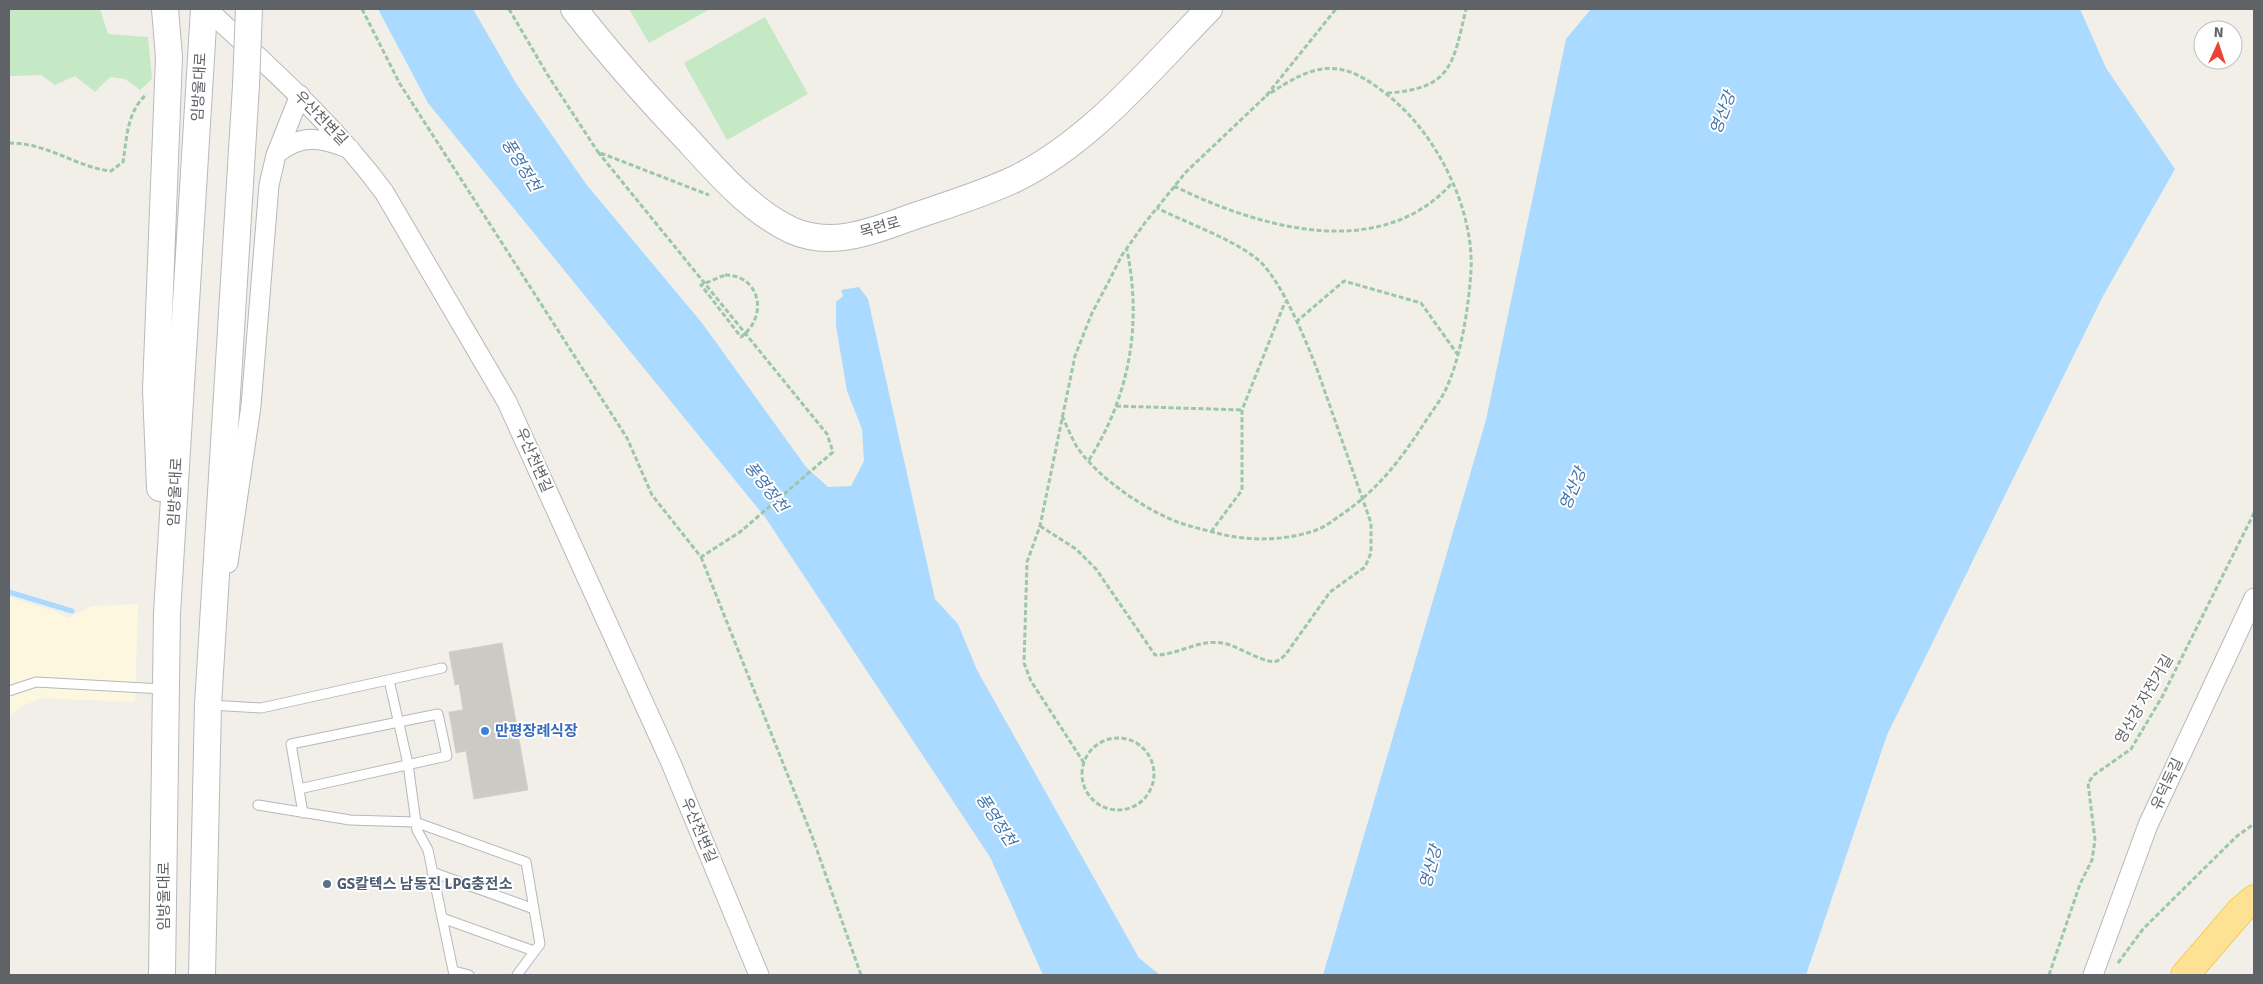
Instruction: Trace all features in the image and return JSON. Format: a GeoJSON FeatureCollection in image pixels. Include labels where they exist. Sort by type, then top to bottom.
{"type":"FeatureCollection","features":[{"type":"Feature","properties":{"kind":"highway"},"geometry":{"type":"LineString","coordinates":[[2185,975],[2241,910],[2254,899]]}},
{"type":"Feature","properties":{"kind":"main road"},"geometry":{"type":"LineString","coordinates":[[165,9],[168,57],[156,390],[161,550],[167,613]]}},
{"type":"Feature","properties":{"kind":"main road","name":"임방울대로"},"geometry":{"type":"LineString","coordinates":[[162,975],[167,613],[206,9]]}},
{"type":"Feature","properties":{"kind":"main road"},"geometry":{"type":"LineString","coordinates":[[202,975],[209,698],[246,85],[248,9]]}},
{"type":"Feature","properties":{"kind":"main road","name":"목련로"},"geometry":{"type":"LineString","coordinates":[[574,9],[619,66],[724,178],[772,220],[817,238],[836,239],[874,231],[975,196],[1015,179],[1053,157],[1099,121],[1209,9]]}},
{"type":"Feature","properties":{"kind":"street","name":"우산천변길"},"geometry":{"type":"LineString","coordinates":[[206,9],[300,95],[350,149],[384,192],[507,402],[671,763],[759,975]]}},
{"type":"Feature","properties":{"kind":"street"},"geometry":{"type":"LineString","coordinates":[[209,698],[251,406],[269,185],[277,153],[300,95]]}},
{"type":"Feature","properties":{"kind":"street"},"geometry":{"type":"LineString","coordinates":[[277,153],[295,141],[304,139],[333,143],[350,149]]}},
{"type":"Feature","properties":{"kind":"street","name":"유덕둑길"},"geometry":{"type":"LineString","coordinates":[[2093,975],[2148,825],[2254,598]]}},
{"type":"Feature","properties":{"kind":"lane"},"geometry":{"type":"LineString","coordinates":[[209,698],[261,708],[442,668]]}},
{"type":"Feature","properties":{"kind":"lane"},"geometry":{"type":"LineString","coordinates":[[389,680],[408,764],[415,822],[417,830],[428,850],[454,973],[469,975]]}},
{"type":"Feature","properties":{"kind":"lane"},"geometry":{"type":"LineString","coordinates":[[9,691],[36,682],[165,689]]}},
{"type":"Feature","properties":{"kind":"lane"},"geometry":{"type":"LineString","coordinates":[[299,789],[447,756],[438,714],[291,744],[303,812]]}},
{"type":"Feature","properties":{"kind":"lane"},"geometry":{"type":"LineString","coordinates":[[258,805],[350,820],[415,822],[526,862],[540,944],[517,975]]}},
{"type":"Feature","properties":{"kind":"lane"},"geometry":{"type":"LineString","coordinates":[[432,872],[534,909]]}},
{"type":"Feature","properties":{"kind":"lane"},"geometry":{"type":"LineString","coordinates":[[442,918],[534,951]]}},
{"type":"Feature","properties":{"kind":"path"},"geometry":{"type":"LineString","coordinates":[[362,9],[400,84],[627,438],[652,495],[701,557],[812,836],[861,975]]}},
{"type":"Feature","properties":{"kind":"path"},"geometry":{"type":"LineString","coordinates":[[509,9],[547,74],[598,152],[827,434],[833,452],[829,456],[740,532],[701,557]]}},
{"type":"Feature","properties":{"kind":"path"},"geometry":{"type":"LineString","coordinates":[[1266,96],[1336,9]]}},
{"type":"Feature","properties":{"kind":"path"},"geometry":{"type":"LineString","coordinates":[[1386,94],[1407,92],[1430,85],[1443,76],[1455,57],[1466,9]]}},
{"type":"Feature","properties":{"kind":"path"},"geometry":{"type":"LineString","coordinates":[[1062,416],[1078,448],[1107,479],[1140,503],[1180,523],[1212,532],[1229,536],[1278,538],[1322,528],[1362,500],[1400,461],[1445,392],[1458,355],[1467,304],[1471,268],[1466,219],[1445,165],[1426,135],[1399,104],[1371,81],[1339,67],[1310,72],[1289,81],[1266,96],[1227,131],[1174,186],[1126,250],[1092,313],[1082,338],[1062,416],[1040,526],[1027,562],[1024,663],[1031,681],[1084,763],[1084,785],[1097,803],[1119,810],[1130,808],[1142,802],[1150,792],[1154,781],[1155,768],[1151,756],[1143,746],[1132,740],[1119,737],[1107,739],[1097,744],[1084,763]]}},
{"type":"Feature","properties":{"kind":"path"},"geometry":{"type":"LineString","coordinates":[[9,143],[41,146],[95,169],[111,171],[123,162],[131,115],[137,103],[151,91],[167,86]]}},
{"type":"Feature","properties":{"kind":"path"},"geometry":{"type":"LineString","coordinates":[[598,152],[717,198]]}},
{"type":"Feature","properties":{"kind":"path"},"geometry":{"type":"LineString","coordinates":[[1174,186],[1236,214],[1274,224],[1320,232],[1370,228],[1408,216],[1443,193],[1452,183]]}},
{"type":"Feature","properties":{"kind":"path"},"geometry":{"type":"LineString","coordinates":[[1040,526],[1076,549],[1096,569],[1155,655],[1164,655],[1207,641],[1227,644],[1267,662],[1277,662],[1286,654],[1330,592],[1365,567],[1371,553],[1371,523],[1318,372],[1296,322],[1271,274],[1258,259],[1157,208]]}},
{"type":"Feature","properties":{"kind":"path"},"geometry":{"type":"LineString","coordinates":[[1089,460],[1100,442],[1116,406],[1130,352],[1134,318],[1133,291],[1126,250]]}},
{"type":"Feature","properties":{"kind":"path"},"geometry":{"type":"LineString","coordinates":[[704,283],[719,276],[734,275],[742,278],[752,289],[759,313],[753,327],[746,334]]}},
{"type":"Feature","properties":{"kind":"path"},"geometry":{"type":"LineString","coordinates":[[1296,322],[1344,281],[1420,304],[1458,355]]}},
{"type":"Feature","properties":{"kind":"path"},"geometry":{"type":"LineString","coordinates":[[1212,532],[1242,490],[1242,410],[1286,302]]}},
{"type":"Feature","properties":{"kind":"path"},"geometry":{"type":"LineString","coordinates":[[1116,406],[1242,410]]}},
{"type":"Feature","properties":{"kind":"path","name":"영산강 자전거길"},"geometry":{"type":"LineString","coordinates":[[2049,975],[2080,884],[2092,860],[2095,840],[2088,783],[2094,775],[2131,749],[2162,697],[2254,513]]}},
{"type":"Feature","properties":{"kind":"path"},"geometry":{"type":"LineString","coordinates":[[2114,968],[2143,929],[2237,836],[2254,824]]}},
{"type":"Feature","properties":{"kind":"shaded area"},"geometry":{"type":"Polygon","coordinates":[[[9,597],[56,612],[68,618],[92,606],[138,604],[135,702],[42,698],[20,707],[9,717],[9,597]]]}},
{"type":"Feature","properties":{"kind":"green space"},"geometry":{"type":"Polygon","coordinates":[[[9,9],[100,9],[108,34],[148,37],[152,79],[140,90],[125,79],[110,77],[95,92],[75,76],[55,85],[41,75],[9,76],[9,9]]]}},
{"type":"Feature","properties":{"kind":"green space"},"geometry":{"type":"Polygon","coordinates":[[[629,9],[710,9],[649,43],[629,9]]]}},
{"type":"Feature","properties":{"kind":"green space"},"geometry":{"type":"Polygon","coordinates":[[[765,17],[808,94],[727,140],[684,63],[765,17]]]}},
{"type":"Feature","properties":{"kind":"water","name":"풍영정천"},"geometry":{"type":"Polygon","coordinates":[[[378,9],[473,9],[517,85],[586,184],[702,323],[806,467],[828,487],[851,486],[864,461],[862,429],[847,391],[836,326],[836,302],[843,296],[841,290],[859,287],[868,299],[935,599],[958,624],[977,670],[1139,958],[1160,975],[1043,975],[990,857],[765,517],[428,103],[378,9]]]}},
{"type":"Feature","properties":{"kind":"water","name":"영산강"},"geometry":{"type":"Polygon","coordinates":[[[1591,9],[2080,9],[2106,68],[2175,169],[2103,296],[1887,735],[1806,975],[1323,975],[1486,420],[1566,39],[1591,9]]]}},
{"type":"Feature","properties":{"kind":"building","name":"만평장례식장"},"geometry":{"type":"Polygon","coordinates":[[[502,643],[528,790],[474,799],[466,751],[456,753],[449,712],[463,710],[459,684],[455,685],[449,652],[502,643]]]}},
{"type":"Feature","properties":{"kind":"waterway"},"geometry":{"type":"LineString","coordinates":[[9,592],[72,611]]}},
{"type":"Feature","properties":{"kind":"place","name":"만평장례식장"},"geometry":{"type":"Point","coordinates":[485,731]}},
{"type":"Feature","properties":{"kind":"place","name":"GS칼텍스 남동진 LPG충전소"},"geometry":{"type":"Point","coordinates":[327,884]}}]}
